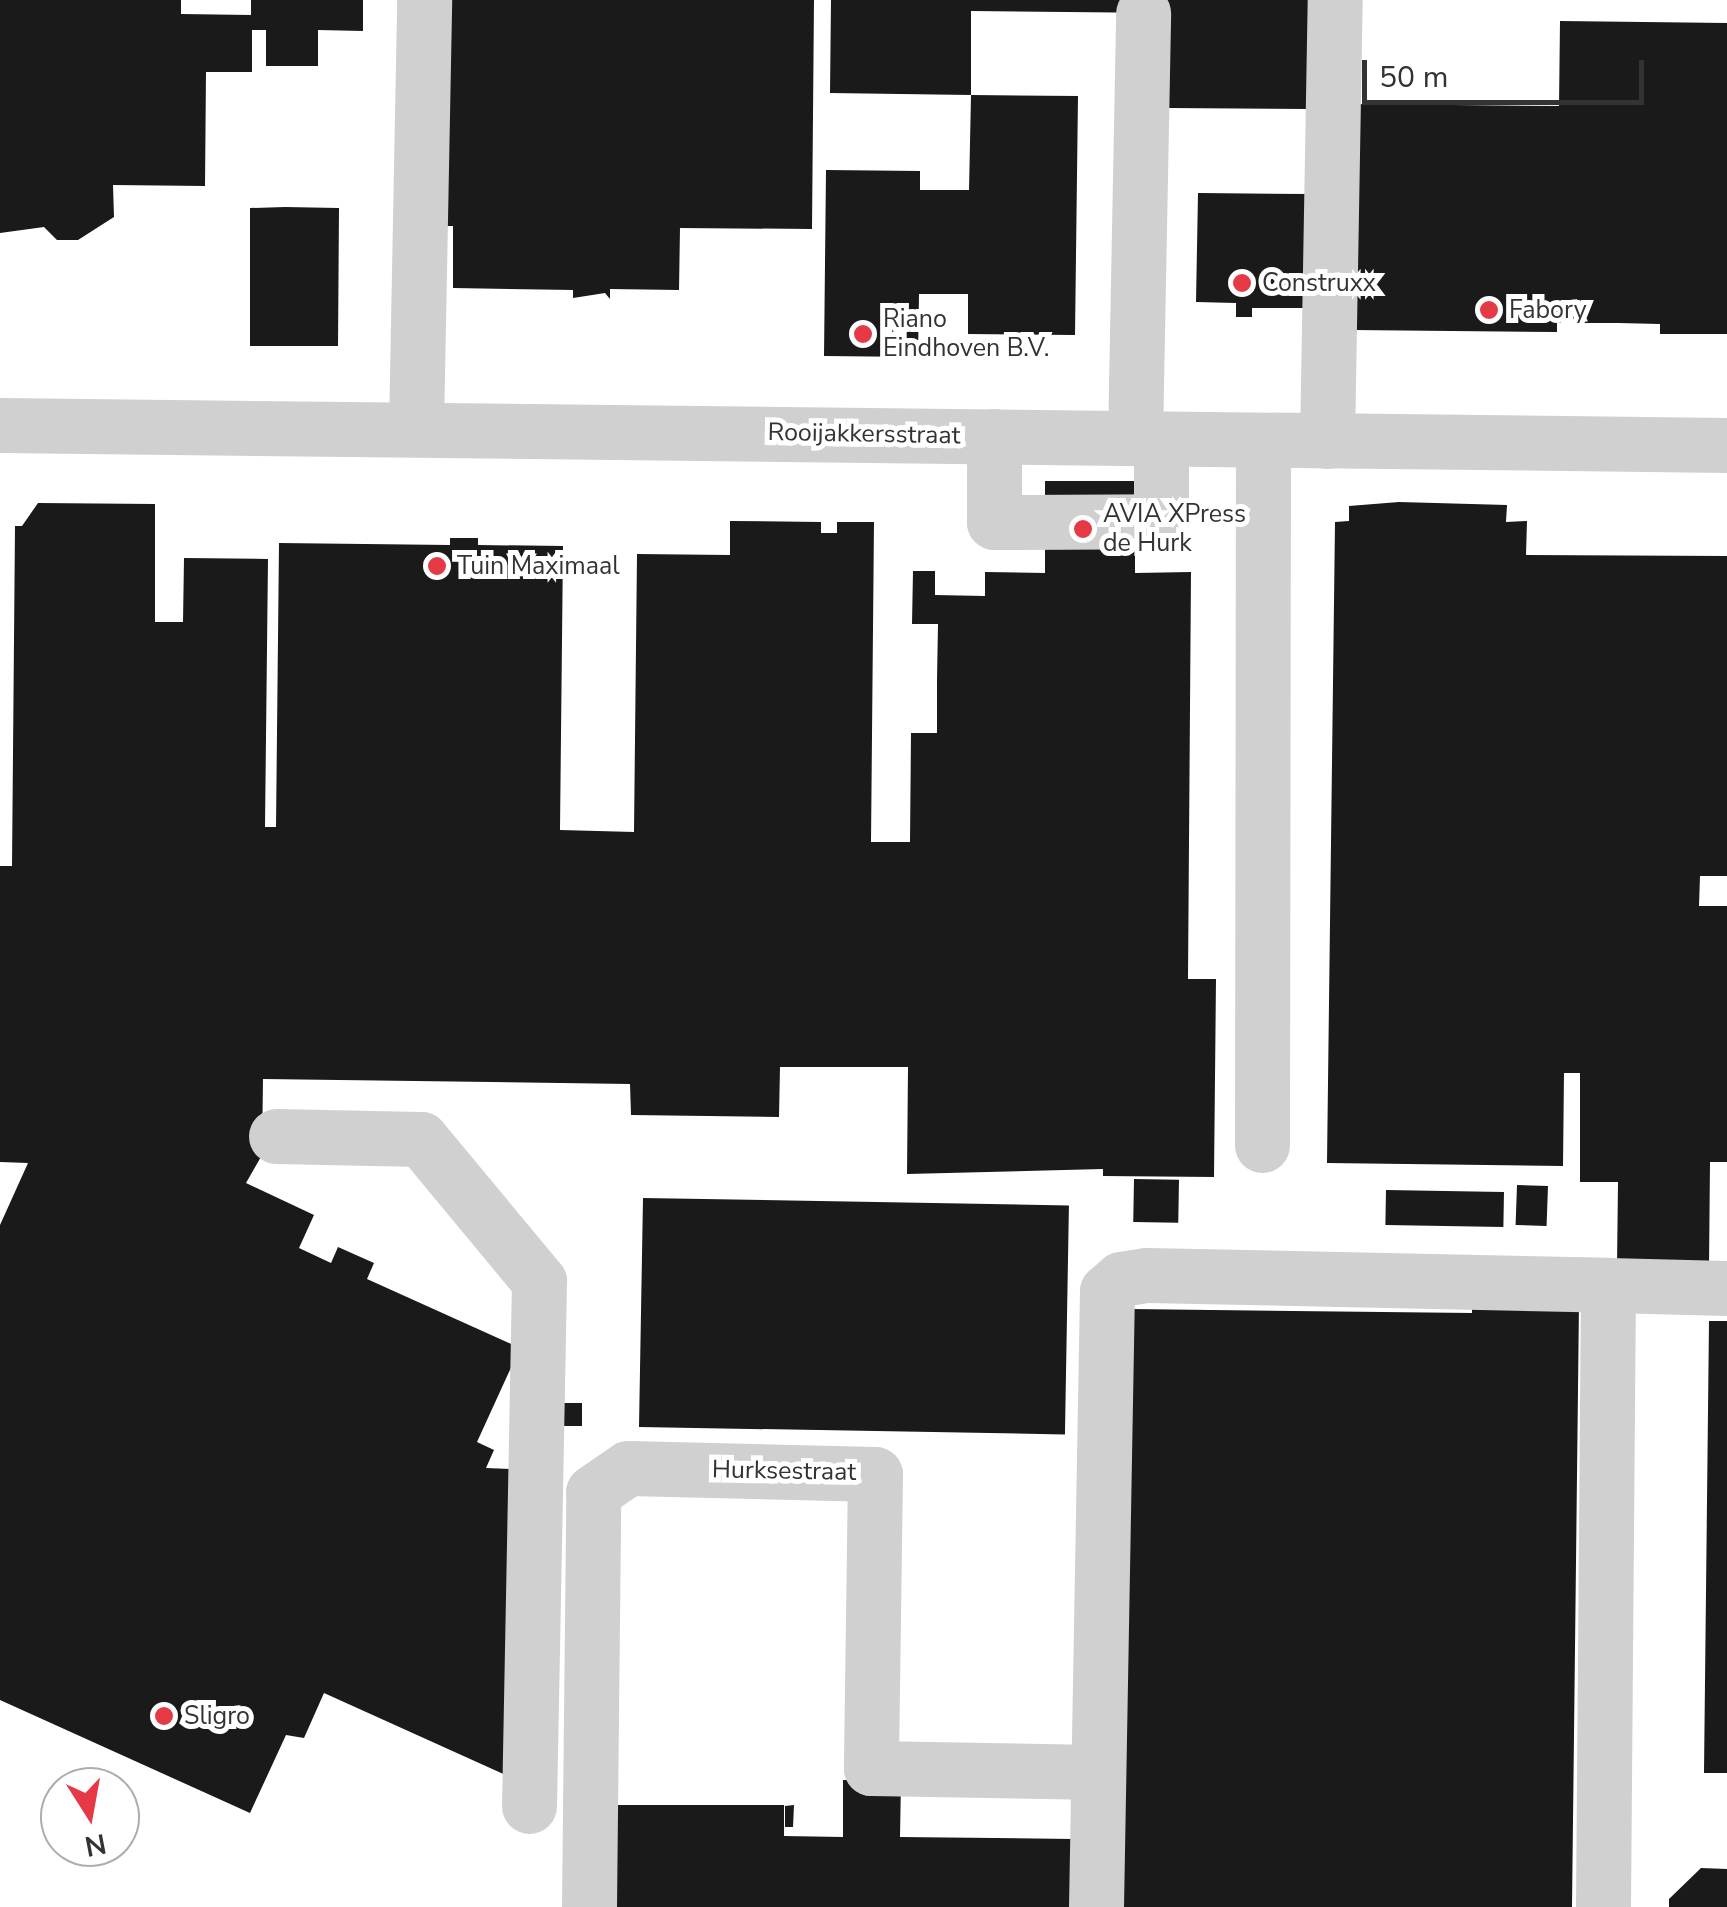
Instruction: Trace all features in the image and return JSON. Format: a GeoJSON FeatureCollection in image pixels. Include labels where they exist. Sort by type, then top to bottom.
{"type":"FeatureCollection","features":[{"type":"Feature","properties":{"kind":"street"},"geometry":{"type":"LineString","coordinates":[[416,428],[424,0]]}},
{"type":"Feature","properties":{"kind":"street"},"geometry":{"type":"LineString","coordinates":[[1327,440],[1335,0]]}},
{"type":"Feature","properties":{"kind":"street"},"geometry":{"type":"LineString","coordinates":[[994,436],[994,522],[1162,521],[1148,438],[1143,13]]}},
{"type":"Feature","properties":{"kind":"street","name":"Rooijakkersstraat"},"geometry":{"type":"LineString","coordinates":[[0,425],[1727,445]]}},
{"type":"Feature","properties":{"kind":"street"},"geometry":{"type":"LineString","coordinates":[[1262,1145],[1263,440]]}},
{"type":"Feature","properties":{"kind":"street"},"geometry":{"type":"LineString","coordinates":[[276,1136],[421,1139],[538,1281],[528,1806]]}},
{"type":"Feature","properties":{"kind":"street"},"geometry":{"type":"LineString","coordinates":[[1096,1907],[1103,1300],[1113,1284],[1147,1275],[1727,1288]]}},
{"type":"Feature","properties":{"kind":"street"},"geometry":{"type":"LineString","coordinates":[[1603,1907],[1608,1285]]}},
{"type":"Feature","properties":{"kind":"street","name":"Hurksestraat"},"geometry":{"type":"LineString","coordinates":[[589,1907],[594,1492],[628,1468],[875,1474],[871,1768],[1098,1772]]}},
{"type":"Feature","properties":{"kind":"building"},"geometry":{"type":"Polygon","coordinates":[[[0,0],[181,0],[181,14],[251,15],[251,0],[363,0],[363,31],[318,30],[318,66],[266,66],[266,30],[252,30],[252,72],[206,72],[205,186],[113,185],[114,217],[78,240],[57,240],[44,227],[0,233],[0,0]]]}},
{"type":"Feature","properties":{"kind":"building"},"geometry":{"type":"Polygon","coordinates":[[[444,0],[814,0],[812,229],[680,228],[679,290],[610,289],[610,299],[605,293],[573,298],[573,290],[453,288],[453,226],[442,226],[444,0]]]}},
{"type":"Feature","properties":{"kind":"building"},"geometry":{"type":"Polygon","coordinates":[[[831,0],[1311,0],[1309,109],[1169,108],[1167,13],[971,11],[971,95],[830,93],[831,0]]]}},
{"type":"Feature","properties":{"kind":"building"},"geometry":{"type":"Polygon","coordinates":[[[1560,21],[1727,23],[1727,334],[1660,334],[1660,324],[1618,323],[1557,323],[1557,332],[1352,330],[1354,104],[1559,106],[1560,21]]]}},
{"type":"Feature","properties":{"kind":"building"},"geometry":{"type":"Polygon","coordinates":[[[971,95],[1078,96],[1075,335],[968,334],[968,294],[919,294],[918,357],[824,356],[826,170],[920,171],[920,190],[969,190],[971,95]]]}},
{"type":"Feature","properties":{"kind":"building"},"geometry":{"type":"Polygon","coordinates":[[[1198,193],[1308,194],[1307,308],[1252,308],[1252,317],[1236,317],[1236,303],[1196,302],[1198,193]]]}},
{"type":"Feature","properties":{"kind":"building"},"geometry":{"type":"Polygon","coordinates":[[[250,208],[339,208],[338,346],[250,346],[250,208]]]}},
{"type":"Feature","properties":{"kind":"building"},"geometry":{"type":"Polygon","coordinates":[[[1045,481],[1135,481],[1135,573],[1191,572],[1188,979],[1216,979],[1214,1177],[1103,1176],[1103,1169],[907,1174],[908,1067],[780,1067],[779,1117],[631,1115],[630,1084],[263,1079],[262,1155],[246,1183],[314,1215],[299,1248],[331,1263],[338,1247],[374,1263],[367,1279],[520,1348],[477,1442],[494,1450],[486,1468],[513,1469],[510,1777],[324,1693],[304,1738],[286,1735],[250,1813],[0,1700],[0,1225],[28,1163],[0,1162],[0,866],[12,866],[15,526],[22,526],[38,503],[155,504],[155,622],[183,622],[184,558],[268,559],[265,827],[276,827],[279,543],[450,545],[450,538],[478,538],[478,545],[563,546],[560,830],[634,832],[637,554],[730,555],[730,521],[821,522],[821,533],[837,533],[837,522],[874,522],[871,842],[910,842],[911,733],[937,733],[938,624],[912,624],[913,571],[935,571],[935,595],[985,596],[985,572],[1045,573],[1045,481]]]}},
{"type":"Feature","properties":{"kind":"building"},"geometry":{"type":"Polygon","coordinates":[[[1399,502],[1507,505],[1506,522],[1527,521],[1526,555],[1727,556],[1727,876],[1700,876],[1699,906],[1727,906],[1727,1162],[1710,1162],[1709,1267],[1617,1266],[1618,1182],[1580,1182],[1580,1073],[1564,1073],[1563,1166],[1327,1163],[1335,522],[1349,521],[1349,506],[1399,502]]]}},
{"type":"Feature","properties":{"kind":"building"},"geometry":{"type":"Polygon","coordinates":[[[1134,1179],[1179,1180],[1178,1223],[1133,1222],[1134,1179]]]}},
{"type":"Feature","properties":{"kind":"building"},"geometry":{"type":"Polygon","coordinates":[[[1517,1185],[1548,1186],[1547,1226],[1516,1225],[1517,1185]]]}},
{"type":"Feature","properties":{"kind":"building"},"geometry":{"type":"Polygon","coordinates":[[[1386,1190],[1504,1192],[1503,1227],[1385,1225],[1386,1190]]]}},
{"type":"Feature","properties":{"kind":"building"},"geometry":{"type":"Polygon","coordinates":[[[643,1198],[1069,1205],[1065,1434],[639,1427],[643,1198]]]}},
{"type":"Feature","properties":{"kind":"building"},"geometry":{"type":"Polygon","coordinates":[[[1472,1300],[1579,1303],[1572,1907],[1123,1907],[1130,1309],[1472,1313],[1472,1300]]]}},
{"type":"Feature","properties":{"kind":"building"},"geometry":{"type":"Polygon","coordinates":[[[1709,1321],[1727,1321],[1727,1773],[1704,1773],[1709,1321]]]}},
{"type":"Feature","properties":{"kind":"building"},"geometry":{"type":"Polygon","coordinates":[[[564,1403],[582,1403],[582,1426],[564,1426],[564,1403]]]}},
{"type":"Feature","properties":{"kind":"building"},"geometry":{"type":"Polygon","coordinates":[[[843,1780],[901,1781],[900,1837],[1073,1839],[1073,1907],[610,1907],[611,1805],[784,1805],[784,1836],[843,1837],[843,1780]]]}},
{"type":"Feature","properties":{"kind":"building"},"geometry":{"type":"Polygon","coordinates":[[[794,1805],[793,1827],[785,1827],[785,1806],[794,1805]]]}},
{"type":"Feature","properties":{"kind":"building"},"geometry":{"type":"Polygon","coordinates":[[[1701,1868],[1727,1869],[1727,1907],[1669,1907],[1669,1899],[1701,1868]]]}},
{"type":"Feature","properties":{"kind":"place","name":"Construxx"},"geometry":{"type":"Point","coordinates":[1242,283]}},
{"type":"Feature","properties":{"kind":"place","name":"Fabory"},"geometry":{"type":"Point","coordinates":[1489,310]}},
{"type":"Feature","properties":{"kind":"place","name":"Riano Eindhoven B.V."},"geometry":{"type":"Point","coordinates":[863,334]}},
{"type":"Feature","properties":{"kind":"place","name":"AVIA XPress de Hurk"},"geometry":{"type":"Point","coordinates":[1083,529]}},
{"type":"Feature","properties":{"kind":"place","name":"Tuin Maximaal"},"geometry":{"type":"Point","coordinates":[437,566]}},
{"type":"Feature","properties":{"kind":"place","name":"Sligro"},"geometry":{"type":"Point","coordinates":[164,1716]}}]}
